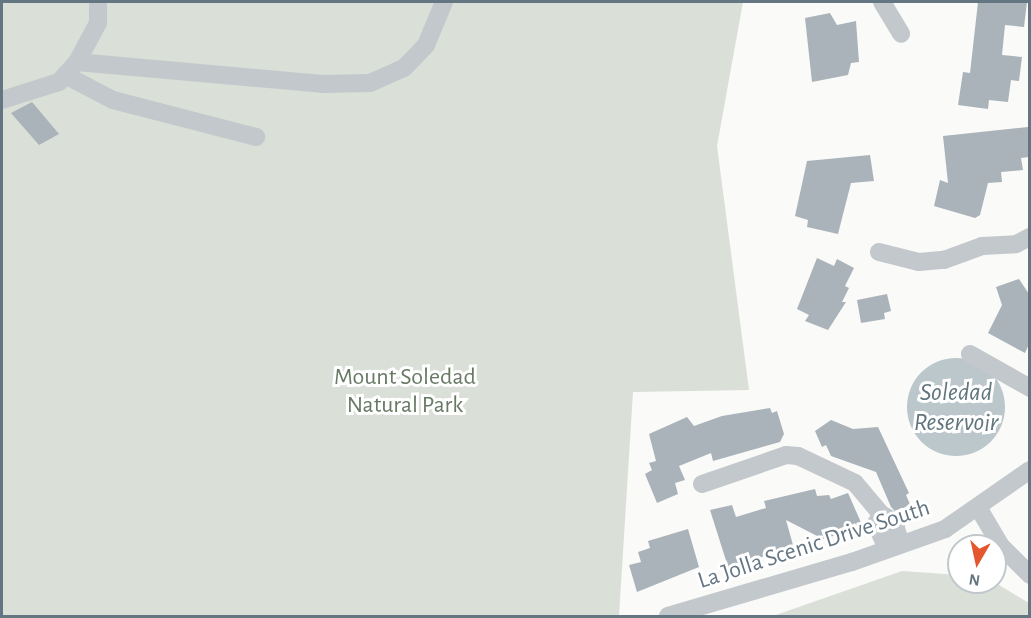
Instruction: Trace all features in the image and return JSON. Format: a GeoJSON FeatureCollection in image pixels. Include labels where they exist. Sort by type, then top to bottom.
{"type":"FeatureCollection","features":[{"type":"Feature","properties":{"kind":"street"},"geometry":{"type":"LineString","coordinates":[[2,100],[59,81],[71,69],[98,23],[98,2]]}},
{"type":"Feature","properties":{"kind":"street"},"geometry":{"type":"LineString","coordinates":[[71,69],[322,84],[370,83],[405,68],[426,45],[444,2]]}},
{"type":"Feature","properties":{"kind":"street"},"geometry":{"type":"LineString","coordinates":[[882,2],[901,34]]}},
{"type":"Feature","properties":{"kind":"street"},"geometry":{"type":"LineString","coordinates":[[71,69],[113,100],[256,137]]}},
{"type":"Feature","properties":{"kind":"street"},"geometry":{"type":"LineString","coordinates":[[879,252],[919,262],[936,260],[982,246],[1016,244],[1029,237]]}},
{"type":"Feature","properties":{"kind":"street"},"geometry":{"type":"LineString","coordinates":[[970,354],[1029,388]]}},
{"type":"Feature","properties":{"kind":"street"},"geometry":{"type":"LineString","coordinates":[[702,484],[786,455],[798,456],[855,483],[881,514],[892,520],[898,535],[893,547]]}},
{"type":"Feature","properties":{"kind":"street","name":"La Jolla Scenic Drive South"},"geometry":{"type":"LineString","coordinates":[[668,616],[945,529],[979,509],[1029,470]]}},
{"type":"Feature","properties":{"kind":"street"},"geometry":{"type":"LineString","coordinates":[[979,509],[1001,546],[1029,575]]}},
{"type":"Feature","properties":{"kind":"green space","name":"Mount Soledad Natural Park"},"geometry":{"type":"Polygon","coordinates":[[[2,2],[743,2],[717,146],[749,390],[633,392],[619,616],[2,616],[2,2]]]}},
{"type":"Feature","properties":{"kind":"green space"},"geometry":{"type":"Polygon","coordinates":[[[902,571],[947,574],[947,594],[1007,594],[1007,590],[1029,603],[1029,616],[773,616],[902,571]]]}},
{"type":"Feature","properties":{"kind":"water","name":"Soledad Reservoir"},"geometry":{"type":"Polygon","coordinates":[[[956,358],[975,362],[990,373],[1001,388],[1005,407],[1001,426],[990,441],[975,452],[956,456],[937,452],[922,441],[911,426],[907,407],[911,388],[922,373],[937,362],[956,358]]]}},
{"type":"Feature","properties":{"kind":"building"},"geometry":{"type":"Polygon","coordinates":[[[978,2],[1027,2],[1024,27],[1005,25],[1002,55],[1022,57],[1019,81],[1011,80],[1008,102],[989,100],[988,109],[958,105],[963,72],[970,73],[978,2]]]}},
{"type":"Feature","properties":{"kind":"building"},"geometry":{"type":"Polygon","coordinates":[[[830,13],[837,25],[856,21],[859,62],[851,63],[848,75],[812,82],[805,18],[830,13]]]}},
{"type":"Feature","properties":{"kind":"building"},"geometry":{"type":"Polygon","coordinates":[[[32,102],[59,134],[39,145],[11,113],[32,102]]]}},
{"type":"Feature","properties":{"kind":"building"},"geometry":{"type":"Polygon","coordinates":[[[1028,127],[1029,157],[1021,158],[1023,170],[1001,172],[1002,182],[988,183],[980,215],[975,218],[934,206],[940,180],[948,183],[943,136],[1028,127]]]}},
{"type":"Feature","properties":{"kind":"building"},"geometry":{"type":"Polygon","coordinates":[[[870,155],[874,181],[851,183],[838,234],[807,227],[808,220],[795,216],[807,161],[870,155]]]}},
{"type":"Feature","properties":{"kind":"building"},"geometry":{"type":"Polygon","coordinates":[[[817,258],[834,266],[837,259],[854,268],[845,286],[849,288],[842,302],[846,302],[828,330],[805,321],[809,315],[797,309],[817,258]]]}},
{"type":"Feature","properties":{"kind":"building"},"geometry":{"type":"Polygon","coordinates":[[[1019,279],[1029,294],[1029,344],[1025,353],[988,333],[1002,305],[996,287],[1019,279]]]}},
{"type":"Feature","properties":{"kind":"building"},"geometry":{"type":"Polygon","coordinates":[[[887,294],[891,311],[884,313],[885,319],[861,323],[857,300],[887,294]]]}},
{"type":"Feature","properties":{"kind":"building"},"geometry":{"type":"Polygon","coordinates":[[[770,408],[772,413],[777,411],[784,434],[780,442],[713,461],[711,453],[679,466],[685,480],[675,483],[678,494],[657,503],[645,474],[652,470],[649,463],[656,461],[649,434],[687,417],[694,426],[722,416],[770,408]]]}},
{"type":"Feature","properties":{"kind":"building"},"geometry":{"type":"Polygon","coordinates":[[[831,420],[853,429],[878,427],[909,493],[906,495],[915,516],[905,521],[891,507],[876,472],[831,456],[826,445],[822,447],[815,431],[831,420]]]}},
{"type":"Feature","properties":{"kind":"building"},"geometry":{"type":"Polygon","coordinates":[[[815,489],[817,496],[829,495],[831,499],[848,493],[863,527],[823,539],[786,520],[793,545],[729,570],[710,510],[732,505],[736,517],[766,508],[764,501],[815,489]]]}},
{"type":"Feature","properties":{"kind":"building"},"geometry":{"type":"Polygon","coordinates":[[[688,529],[699,567],[637,592],[629,565],[641,562],[638,552],[650,548],[648,541],[688,529]]]}}]}
